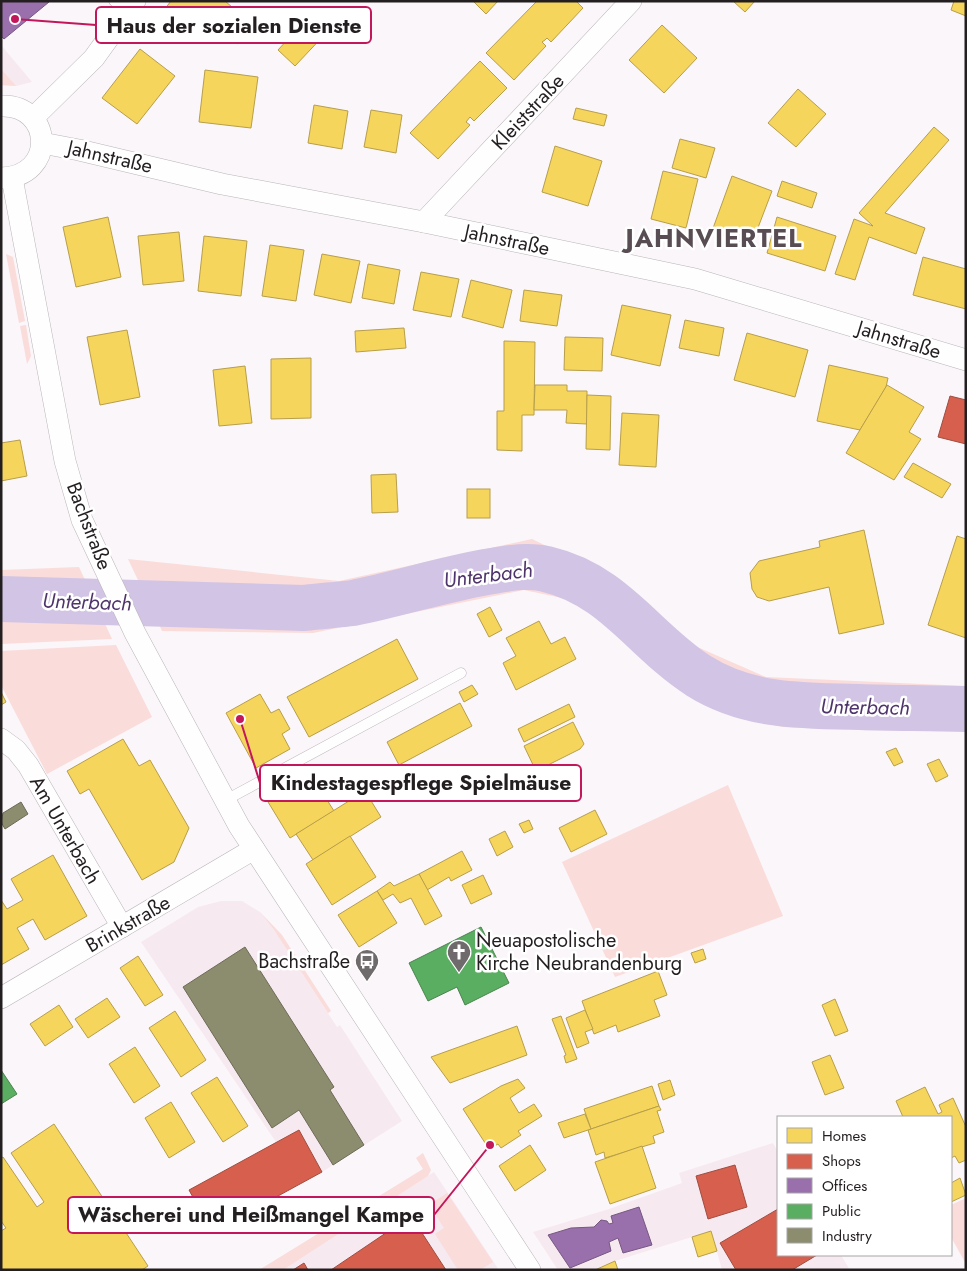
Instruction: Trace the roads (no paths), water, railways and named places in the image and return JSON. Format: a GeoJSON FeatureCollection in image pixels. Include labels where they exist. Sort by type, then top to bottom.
{"type":"FeatureCollection","features":[{"type":"Feature","properties":{"kind":"street","name":"Kleiststraße"},"geometry":{"type":"LineString","coordinates":[[424,222],[631,1]]}},
{"type":"Feature","properties":{"kind":"street"},"geometry":{"type":"LineString","coordinates":[[33,118],[94,58],[126,5]]}},
{"type":"Feature","properties":{"kind":"street"},"geometry":{"type":"LineString","coordinates":[[1,106],[10,106],[22,110],[33,118],[41,134],[42,143],[40,153],[30,170],[7,178]]}},
{"type":"Feature","properties":{"kind":"street","name":"Jahnstraße"},"geometry":{"type":"LineString","coordinates":[[42,143],[222,184],[424,222],[695,279],[966,360]]}},
{"type":"Feature","properties":{"kind":"street","name":"Bachstraße"},"geometry":{"type":"LineString","coordinates":[[7,178],[65,461],[82,520],[135,633],[224,801],[530,1270]]}},
{"type":"Feature","properties":{"kind":"street","name":"Am Unterbach"},"geometry":{"type":"LineString","coordinates":[[1,739],[16,750],[33,773],[122,927]]}},
{"type":"Feature","properties":{"kind":"street","name":"Brinkstraße"},"geometry":{"type":"LineString","coordinates":[[1,998],[254,849]]}},
{"type":"Feature","properties":{"kind":"lane"},"geometry":{"type":"LineString","coordinates":[[224,801],[461,673]]}},
{"type":"Feature","properties":{"kind":"waterway","name":"Unterbach"},"geometry":{"type":"LineString","coordinates":[[1,599],[304,608],[353,603],[486,572],[516,567],[531,567],[546,569],[570,577],[591,588],[628,615],[679,662],[699,676],[737,694],[777,703],[797,705],[966,709]]}},
{"type":"Feature","properties":{"kind":"place","name":"Haus der sozialen Dienste"},"geometry":{"type":"Point","coordinates":[15,19]}},
{"type":"Feature","properties":{"kind":"place","name":"Kindestagespflege Spielmäuse"},"geometry":{"type":"Point","coordinates":[240,719]}},
{"type":"Feature","properties":{"kind":"place","name":"Neuapostolische Kirche Neubrandenburg"},"geometry":{"type":"Point","coordinates":[459,973]}},
{"type":"Feature","properties":{"kind":"place","name":"Bachstraße"},"geometry":{"type":"Point","coordinates":[367,982]}},
{"type":"Feature","properties":{"kind":"place","name":"Wäscherei und Heißmangel Kampe"},"geometry":{"type":"Point","coordinates":[490,1145]}},
{"type":"Feature","properties":{"kind":"district","name":"JAHNVIERTEL"},"geometry":{"type":"Point","coordinates":[714,238]}}]}
